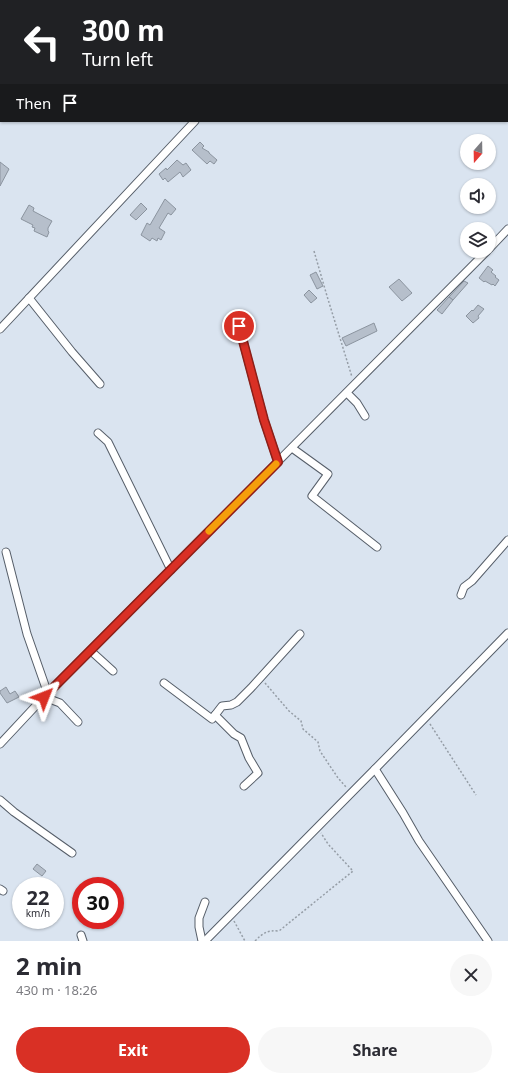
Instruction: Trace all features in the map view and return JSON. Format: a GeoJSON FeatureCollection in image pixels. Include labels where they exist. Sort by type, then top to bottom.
{"type":"FeatureCollection","features":[{"type":"Feature","properties":{"kind":"street"},"geometry":{"type":"LineString","coordinates":[[0,329],[194,122]]}},
{"type":"Feature","properties":{"kind":"street"},"geometry":{"type":"LineString","coordinates":[[496,242],[508,229]]}},
{"type":"Feature","properties":{"kind":"street"},"geometry":{"type":"LineString","coordinates":[[0,744],[480,258]]}},
{"type":"Feature","properties":{"kind":"street"},"geometry":{"type":"LineString","coordinates":[[29,298],[72,352],[100,384]]}},
{"type":"Feature","properties":{"kind":"street"},"geometry":{"type":"LineString","coordinates":[[239,326],[264,420],[278,462]]}},
{"type":"Feature","properties":{"kind":"street"},"geometry":{"type":"LineString","coordinates":[[347,392],[357,403],[365,416]]}},
{"type":"Feature","properties":{"kind":"street"},"geometry":{"type":"LineString","coordinates":[[98,433],[108,442],[171,570]]}},
{"type":"Feature","properties":{"kind":"street"},"geometry":{"type":"LineString","coordinates":[[292,448],[328,474],[312,496],[377,547]]}},
{"type":"Feature","properties":{"kind":"street"},"geometry":{"type":"LineString","coordinates":[[461,595],[464,587],[472,581],[508,540]]}},
{"type":"Feature","properties":{"kind":"street"},"geometry":{"type":"LineString","coordinates":[[6,552],[27,634],[46,696],[60,703],[78,722]]}},
{"type":"Feature","properties":{"kind":"street"},"geometry":{"type":"LineString","coordinates":[[205,902],[199,918],[199,927],[203,941],[318,827],[508,633]]}},
{"type":"Feature","properties":{"kind":"street"},"geometry":{"type":"LineString","coordinates":[[164,683],[212,719],[222,706],[231,705],[237,702],[261,678],[300,634]]}},
{"type":"Feature","properties":{"kind":"street"},"geometry":{"type":"LineString","coordinates":[[91,651],[114,671]]}},
{"type":"Feature","properties":{"kind":"street"},"geometry":{"type":"LineString","coordinates":[[215,715],[234,734],[241,738],[249,758],[258,773],[244,786]]}},
{"type":"Feature","properties":{"kind":"street"},"geometry":{"type":"LineString","coordinates":[[375,769],[419,841],[488,941]]}},
{"type":"Feature","properties":{"kind":"street"},"geometry":{"type":"LineString","coordinates":[[0,800],[14,812],[72,853]]}},
{"type":"Feature","properties":{"kind":"path"},"geometry":{"type":"LineString","coordinates":[[314,251],[355,384]]}},
{"type":"Feature","properties":{"kind":"path"},"geometry":{"type":"LineString","coordinates":[[261,678],[289,711],[301,721],[303,729],[318,742],[320,751],[338,778],[351,793]]}},
{"type":"Feature","properties":{"kind":"path"},"geometry":{"type":"LineString","coordinates":[[426,717],[476,795]]}},
{"type":"Feature","properties":{"kind":"path"},"geometry":{"type":"LineString","coordinates":[[255,941],[264,933],[272,930],[279,931],[353,871],[328,844],[318,827]]}},
{"type":"Feature","properties":{"kind":"path"},"geometry":{"type":"LineString","coordinates":[[231,914],[245,941]]}},
{"type":"Feature","properties":{"kind":"building"},"geometry":{"type":"Polygon","coordinates":[[[200,142],[204,146],[202,148],[209,152],[217,160],[214,164],[210,161],[207,164],[192,150],[200,142]]]}},
{"type":"Feature","properties":{"kind":"building"},"geometry":{"type":"Polygon","coordinates":[[[177,160],[183,165],[186,163],[191,170],[183,177],[180,172],[168,182],[165,178],[163,180],[159,174],[166,168],[167,170],[177,160]]]}},
{"type":"Feature","properties":{"kind":"building"},"geometry":{"type":"Polygon","coordinates":[[[0,162],[9,169],[0,186],[0,162]]]}},
{"type":"Feature","properties":{"kind":"building"},"geometry":{"type":"Polygon","coordinates":[[[165,199],[176,209],[171,215],[168,213],[159,228],[165,232],[161,240],[158,238],[157,241],[152,238],[150,241],[141,235],[147,223],[150,225],[165,199]]]}},
{"type":"Feature","properties":{"kind":"building"},"geometry":{"type":"Polygon","coordinates":[[[141,203],[147,209],[136,220],[130,215],[141,203]]]}},
{"type":"Feature","properties":{"kind":"building"},"geometry":{"type":"Polygon","coordinates":[[[29,205],[34,208],[33,211],[52,221],[48,228],[49,232],[47,237],[34,231],[35,228],[32,227],[33,225],[21,219],[29,205]]]}},
{"type":"Feature","properties":{"kind":"building"},"geometry":{"type":"Polygon","coordinates":[[[488,266],[493,270],[491,272],[499,280],[495,286],[485,281],[484,282],[479,278],[488,266]]]}},
{"type":"Feature","properties":{"kind":"building"},"geometry":{"type":"Polygon","coordinates":[[[316,272],[323,286],[317,289],[310,275],[316,272]]]}},
{"type":"Feature","properties":{"kind":"building"},"geometry":{"type":"Polygon","coordinates":[[[399,279],[412,293],[402,301],[389,287],[399,279]]]}},
{"type":"Feature","properties":{"kind":"building"},"geometry":{"type":"Polygon","coordinates":[[[464,281],[468,283],[453,300],[449,297],[464,281]]]}},
{"type":"Feature","properties":{"kind":"building"},"geometry":{"type":"Polygon","coordinates":[[[309,290],[317,298],[311,303],[304,295],[309,290]]]}},
{"type":"Feature","properties":{"kind":"building"},"geometry":{"type":"Polygon","coordinates":[[[449,297],[453,300],[442,314],[437,310],[449,297]]]}},
{"type":"Feature","properties":{"kind":"building"},"geometry":{"type":"Polygon","coordinates":[[[478,305],[484,309],[478,316],[479,318],[473,323],[466,316],[478,305]]]}},
{"type":"Feature","properties":{"kind":"building"},"geometry":{"type":"Polygon","coordinates":[[[374,323],[377,331],[346,346],[342,338],[374,323]]]}},
{"type":"Feature","properties":{"kind":"building"},"geometry":{"type":"Polygon","coordinates":[[[6,687],[10,694],[15,691],[19,697],[7,703],[0,693],[0,691],[6,687]]]}},
{"type":"Feature","properties":{"kind":"building"},"geometry":{"type":"Polygon","coordinates":[[[37,864],[46,871],[42,876],[33,869],[37,864]]]}},
{"type":"Feature","properties":{"kind":"slow traffic"},"geometry":{"type":"LineString","coordinates":[[209,531],[276,464]]}},
{"type":"Feature","properties":{"kind":"route"},"geometry":{"type":"LineString","coordinates":[[44,697],[278,462],[264,420],[239,326]]}}]}
